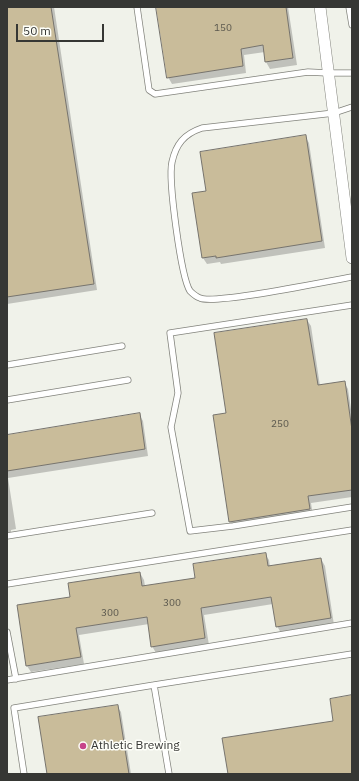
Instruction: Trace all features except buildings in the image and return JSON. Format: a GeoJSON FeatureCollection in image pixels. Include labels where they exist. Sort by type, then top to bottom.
{"type":"FeatureCollection","features":[{"type":"Feature","properties":{"kind":"street"},"geometry":{"type":"LineString","coordinates":[[320,7],[352,258]]}},
{"type":"Feature","properties":{"kind":"lane"},"geometry":{"type":"LineString","coordinates":[[136,7],[149,90],[155,94],[308,72],[352,73]]}},
{"type":"Feature","properties":{"kind":"lane"},"geometry":{"type":"LineString","coordinates":[[349,7],[352,25]]}},
{"type":"Feature","properties":{"kind":"lane"},"geometry":{"type":"LineString","coordinates":[[352,107],[334,113],[202,128],[192,131],[183,138],[172,163],[173,210],[185,274],[190,291],[201,299],[225,299],[352,277]]}},
{"type":"Feature","properties":{"kind":"lane"},"geometry":{"type":"LineString","coordinates":[[352,305],[170,333],[178,393],[171,427],[190,531],[233,526],[352,507]]}},
{"type":"Feature","properties":{"kind":"lane"},"geometry":{"type":"LineString","coordinates":[[7,365],[122,346]]}},
{"type":"Feature","properties":{"kind":"lane"},"geometry":{"type":"LineString","coordinates":[[7,400],[128,380]]}},
{"type":"Feature","properties":{"kind":"lane"},"geometry":{"type":"LineString","coordinates":[[7,536],[152,513]]}},
{"type":"Feature","properties":{"kind":"lane"},"geometry":{"type":"LineString","coordinates":[[7,584],[352,530]]}},
{"type":"Feature","properties":{"kind":"lane"},"geometry":{"type":"LineString","coordinates":[[7,680],[352,623]]}},
{"type":"Feature","properties":{"kind":"lane"},"geometry":{"type":"LineString","coordinates":[[7,632],[16,679]]}},
{"type":"Feature","properties":{"kind":"lane"},"geometry":{"type":"LineString","coordinates":[[7,709],[352,654]]}},
{"type":"Feature","properties":{"kind":"lane"},"geometry":{"type":"LineString","coordinates":[[154,685],[169,774]]}},
{"type":"Feature","properties":{"kind":"lane"},"geometry":{"type":"LineString","coordinates":[[14,708],[24,774]]}},
{"type":"Feature","properties":{"kind":"place","name":"Athletic Brewing"},"geometry":{"type":"Point","coordinates":[83,746]}}]}
